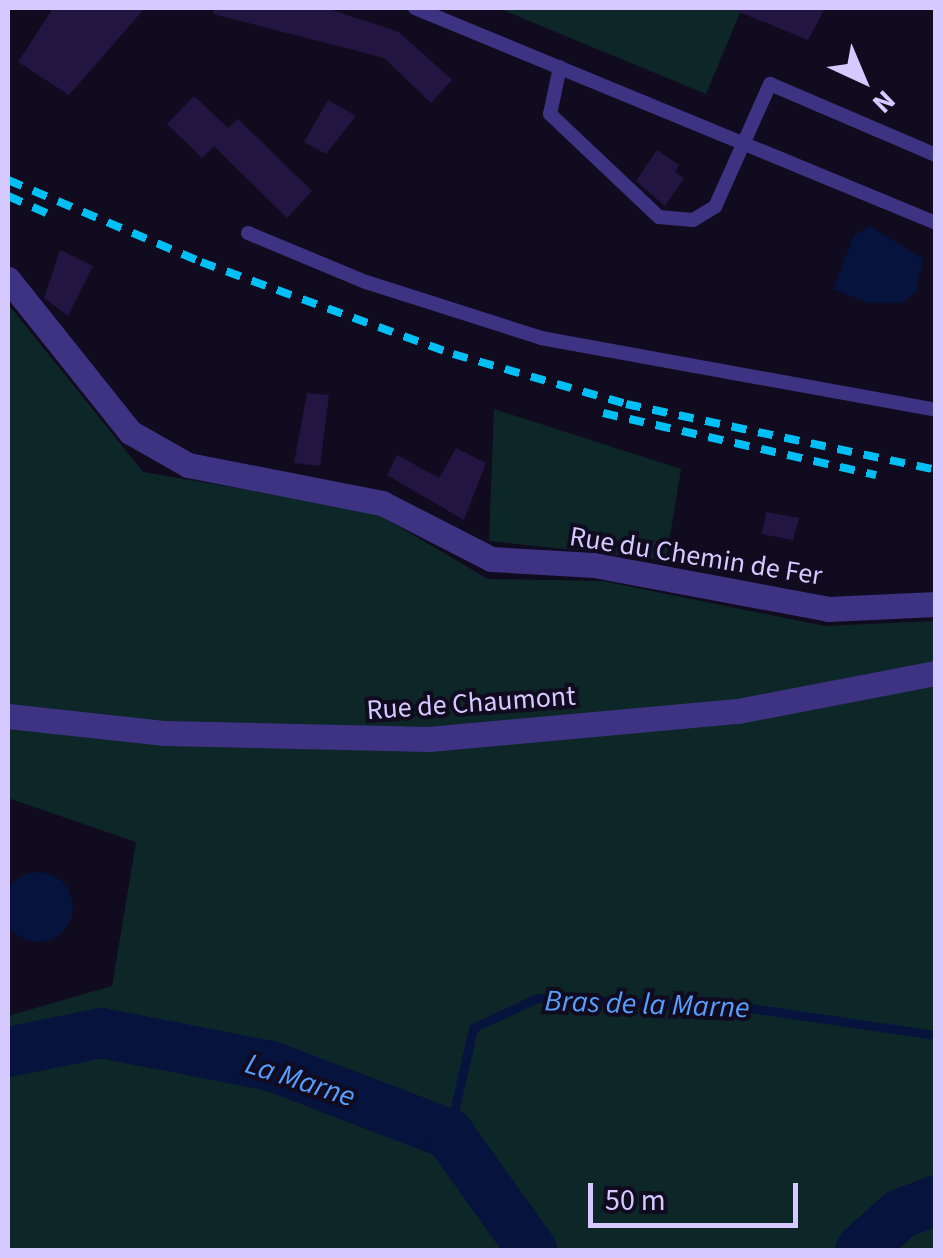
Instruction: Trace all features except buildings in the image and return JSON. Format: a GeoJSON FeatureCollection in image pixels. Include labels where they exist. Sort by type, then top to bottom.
{"type":"FeatureCollection","features":[{"type":"Feature","properties":{"kind":"street","name":"Rue du Chemin de Fer"},"geometry":{"type":"LineString","coordinates":[[8,279],[130,432],[188,464],[382,503],[492,559],[594,565],[828,608],[936,604]]}},
{"type":"Feature","properties":{"kind":"street","name":"Rue de Chaumont"},"geometry":{"type":"LineString","coordinates":[[8,716],[165,734],[428,739],[738,711],[936,673]]}},
{"type":"Feature","properties":{"kind":"lane"},"geometry":{"type":"LineString","coordinates":[[415,8],[936,223]]}},
{"type":"Feature","properties":{"kind":"lane"},"geometry":{"type":"LineString","coordinates":[[560,68],[550,114],[658,218],[693,220],[715,207],[770,84],[936,155]]}},
{"type":"Feature","properties":{"kind":"lane"},"geometry":{"type":"LineString","coordinates":[[248,232],[348,275],[541,338],[936,410]]}},
{"type":"Feature","properties":{"kind":"green space"},"geometry":{"type":"Polygon","coordinates":[[[498,8],[742,8],[706,94],[498,8]]]}},
{"type":"Feature","properties":{"kind":"green space"},"geometry":{"type":"Polygon","coordinates":[[[8,304],[143,472],[374,512],[488,579],[603,581],[825,626],[935,621],[935,1250],[8,1250],[8,1016],[112,986],[136,842],[8,798],[8,304]]]}},
{"type":"Feature","properties":{"kind":"green space"},"geometry":{"type":"Polygon","coordinates":[[[494,409],[681,469],[666,560],[489,541],[494,409]]]}},
{"type":"Feature","properties":{"kind":"water"},"geometry":{"type":"Polygon","coordinates":[[[870,226],[923,259],[916,292],[903,303],[869,303],[833,289],[854,235],[870,226]]]}},
{"type":"Feature","properties":{"kind":"water"},"geometry":{"type":"Polygon","coordinates":[[[38,872],[63,882],[73,907],[63,932],[38,942],[13,932],[3,907],[13,882],[38,872]]]}},
{"type":"Feature","properties":{"kind":"waterway","name":"Bras de la Marne"},"geometry":{"type":"LineString","coordinates":[[449,1134],[473,1028],[537,998],[750,1008],[936,1035]]}},
{"type":"Feature","properties":{"kind":"waterway","name":"La Marne"},"geometry":{"type":"LineString","coordinates":[[8,1052],[101,1033],[271,1066],[449,1134],[532,1250]]}},
{"type":"Feature","properties":{"kind":"waterway","name":"La Marne"},"geometry":{"type":"LineString","coordinates":[[860,1250],[900,1214],[936,1200]]}},
{"type":"Feature","properties":{"kind":"railway"},"geometry":{"type":"LineString","coordinates":[[8,180],[201,262],[453,354],[626,404],[936,470]]}},
{"type":"Feature","properties":{"kind":"railway"},"geometry":{"type":"LineString","coordinates":[[8,196],[53,216]]}},
{"type":"Feature","properties":{"kind":"railway"},"geometry":{"type":"LineString","coordinates":[[603,413],[876,475]]}}]}
